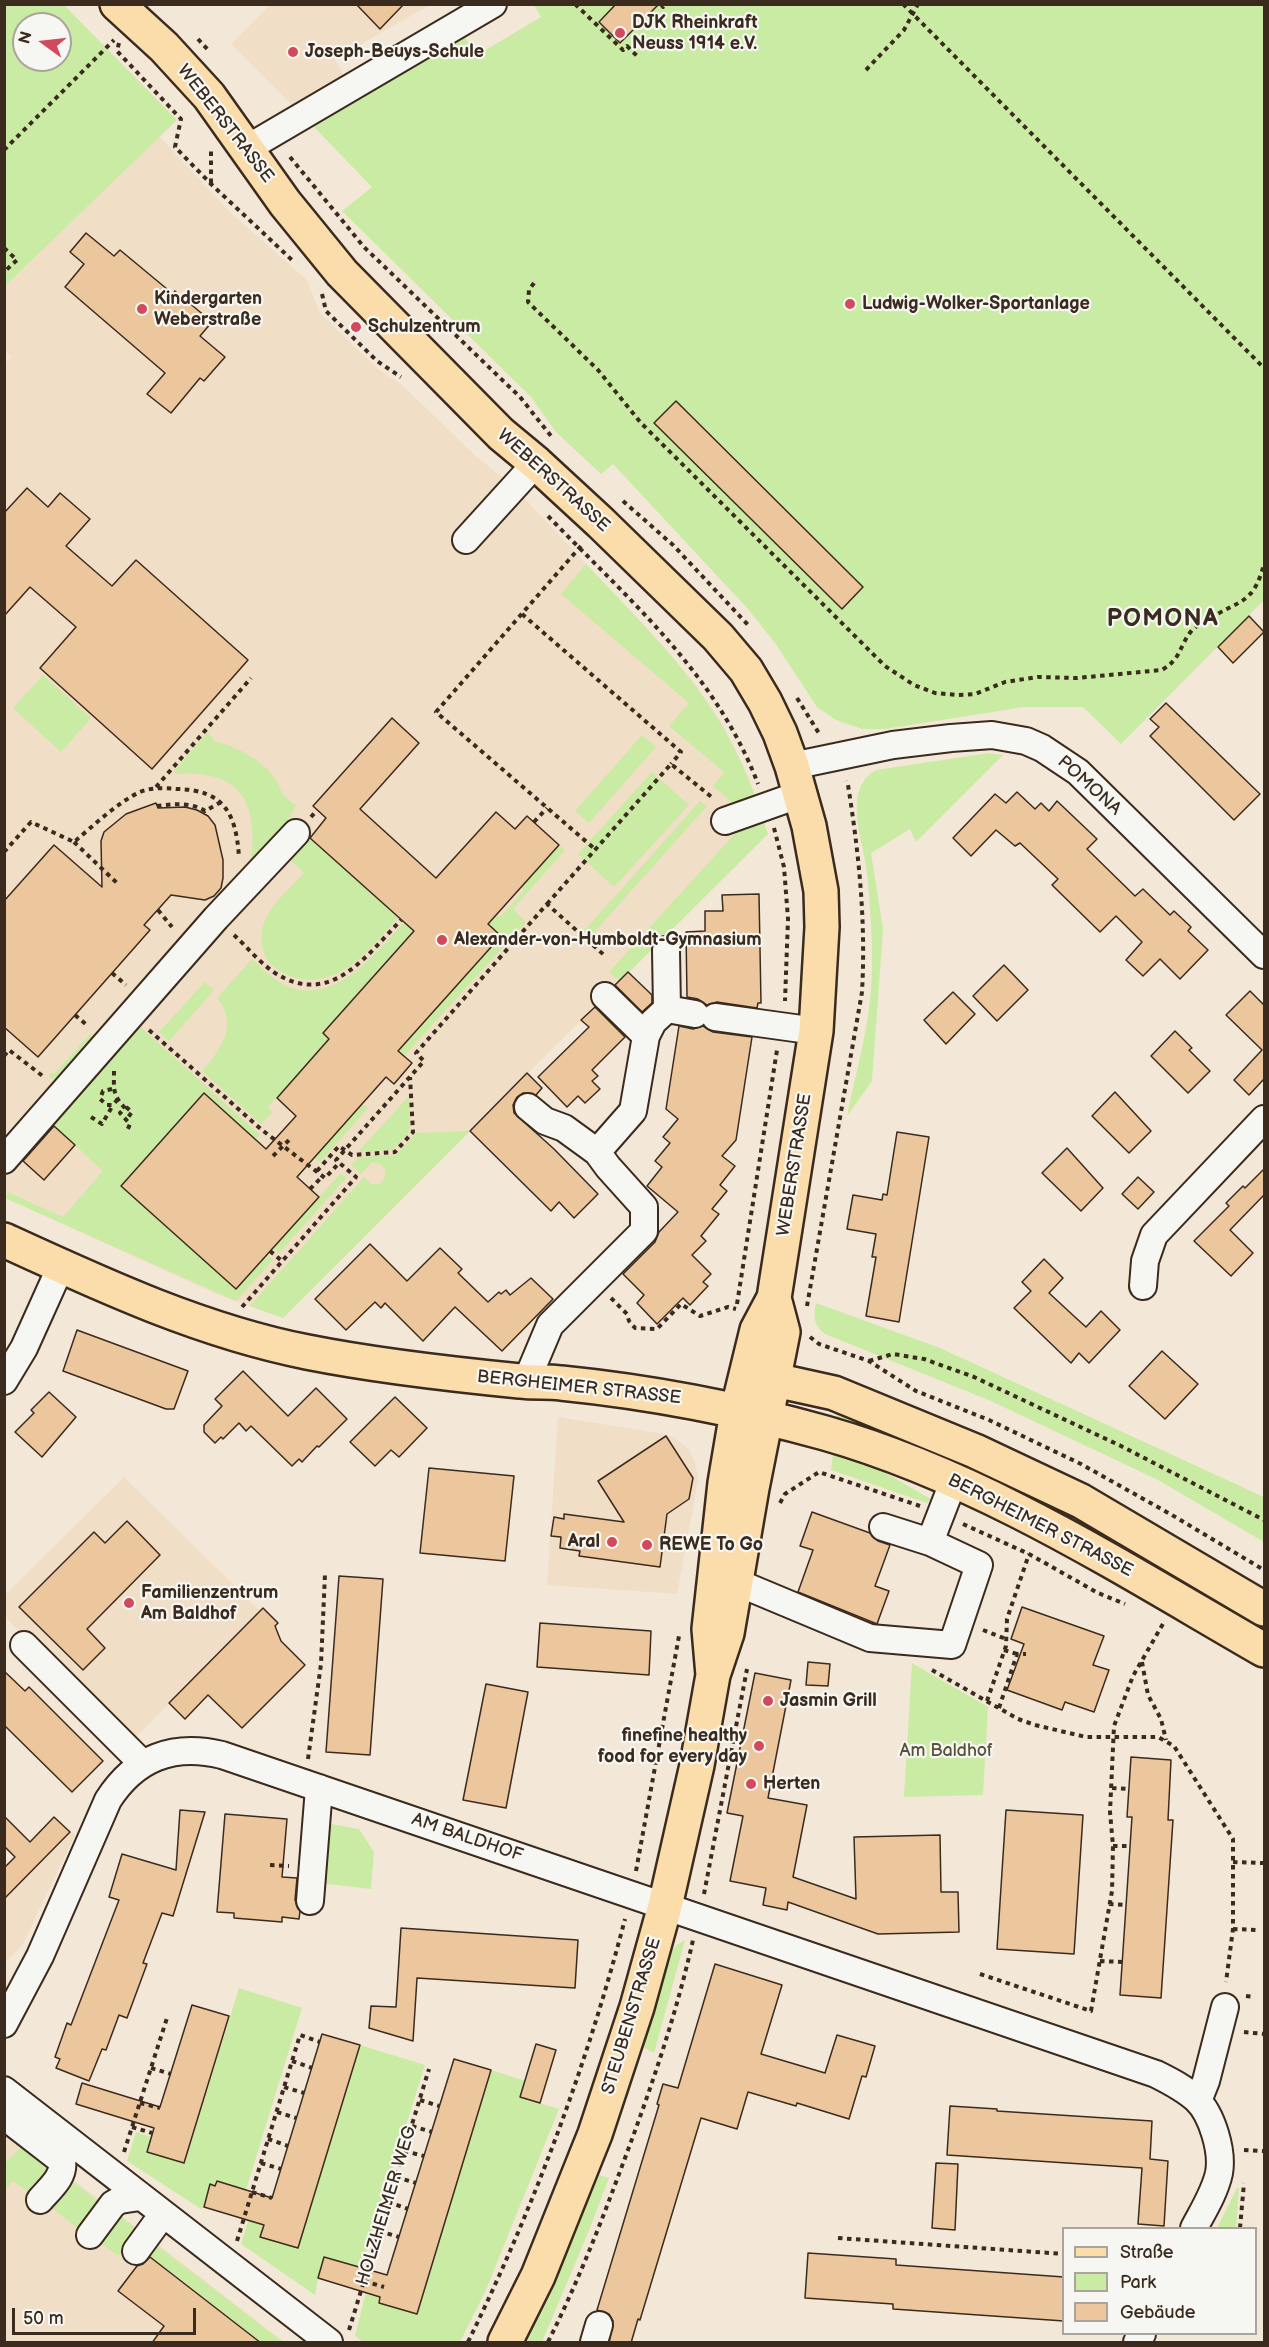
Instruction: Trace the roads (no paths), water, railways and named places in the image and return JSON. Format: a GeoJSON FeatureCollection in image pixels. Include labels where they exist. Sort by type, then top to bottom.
{"type":"FeatureCollection","features":[{"type":"Feature","properties":{"kind":"main road","name":"WEBERSTRASSE"},"geometry":{"type":"LineString","coordinates":[[117,4],[164,47],[209,96],[259,141],[285,203],[326,285],[536,463],[610,510],[746,670],[780,733],[796,780],[817,859],[821,891],[820,978],[816,1031],[774,1298],[757,1330],[749,1407]]}},
{"type":"Feature","properties":{"kind":"main road","name":"BERGHEIMER STRASSE"},"geometry":{"type":"LineString","coordinates":[[4,1240],[62,1266],[222,1330],[261,1342],[361,1362],[526,1382],[556,1382],[749,1407],[925,1468],[991,1497],[1063,1534],[1264,1650]]}},
{"type":"Feature","properties":{"kind":"main road","name":"WEBERSTRASSE"},"geometry":{"type":"LineString","coordinates":[[749,1407],[774,1380],[783,1332],[774,1298]]}},
{"type":"Feature","properties":{"kind":"main road","name":"BERGHEIMER STRASSE"},"geometry":{"type":"LineString","coordinates":[[774,1380],[834,1393],[975,1451],[1081,1501],[1264,1609]]}},
{"type":"Feature","properties":{"kind":"main road","name":"STEUBENSTRASSE"},"geometry":{"type":"LineString","coordinates":[[505,2343],[538,2276],[595,2134],[637,2007],[665,1906],[697,1765],[713,1676],[727,1633],[736,1582],[749,1407]]}},
{"type":"Feature","properties":{"kind":"main road","name":"STEUBENSTRASSE"},"geometry":{"type":"LineString","coordinates":[[713,1676],[709,1629],[715,1558],[749,1407]]}},
{"type":"Feature","properties":{"kind":"street"},"geometry":{"type":"LineString","coordinates":[[259,141],[494,4]]}},
{"type":"Feature","properties":{"kind":"street"},"geometry":{"type":"LineString","coordinates":[[466,540],[536,463]]}},
{"type":"Feature","properties":{"kind":"street","name":"POMONA"},"geometry":{"type":"LineString","coordinates":[[730,819],[767,806],[796,780],[832,757],[893,745],[992,735],[1026,741],[1042,748],[1078,772],[1264,956]]}},
{"type":"Feature","properties":{"kind":"street"},"geometry":{"type":"LineString","coordinates":[[4,1160],[223,911],[296,833]]}},
{"type":"Feature","properties":{"kind":"street"},"geometry":{"type":"LineString","coordinates":[[597,1152],[633,1111],[646,1036],[653,1022],[667,1009],[666,950]]}},
{"type":"Feature","properties":{"kind":"street"},"geometry":{"type":"LineString","coordinates":[[605,996],[646,1036]]}},
{"type":"Feature","properties":{"kind":"street"},"geometry":{"type":"LineString","coordinates":[[667,1009],[816,1031]]}},
{"type":"Feature","properties":{"kind":"street"},"geometry":{"type":"LineString","coordinates":[[526,1382],[549,1325],[640,1235],[645,1225],[644,1207],[597,1152],[564,1128],[545,1121],[528,1107]]}},
{"type":"Feature","properties":{"kind":"street"},"geometry":{"type":"LineString","coordinates":[[1143,1286],[1145,1261],[1154,1235],[1264,1119]]}},
{"type":"Feature","properties":{"kind":"street"},"geometry":{"type":"LineString","coordinates":[[4,1382],[24,1348],[62,1266]]}},
{"type":"Feature","properties":{"kind":"street"},"geometry":{"type":"LineString","coordinates":[[930,1542],[954,1480]]}},
{"type":"Feature","properties":{"kind":"street"},"geometry":{"type":"LineString","coordinates":[[736,1582],[870,1638],[952,1645],[979,1565],[930,1542],[883,1527]]}},
{"type":"Feature","properties":{"kind":"street"},"geometry":{"type":"LineString","coordinates":[[24,1645],[143,1764]]}},
{"type":"Feature","properties":{"kind":"street","name":"AM BALDHOF"},"geometry":{"type":"LineString","coordinates":[[6,2014],[40,1956],[108,1800],[129,1773],[143,1764],[162,1755],[184,1750],[204,1751],[632,1894],[1156,2074],[1179,2086],[1198,2101],[1212,2126],[1219,2149],[1219,2171],[1213,2190],[1195,2227]]}},
{"type":"Feature","properties":{"kind":"street"},"geometry":{"type":"LineString","coordinates":[[310,1901],[312,1786]]}},
{"type":"Feature","properties":{"kind":"street"},"geometry":{"type":"LineString","coordinates":[[1198,2101],[1206,2081],[1225,2007]]}},
{"type":"Feature","properties":{"kind":"street"},"geometry":{"type":"LineString","coordinates":[[4,2090],[230,2265],[339,2337]]}},
{"type":"Feature","properties":{"kind":"street"},"geometry":{"type":"LineString","coordinates":[[4,2116],[62,2161],[61,2174],[40,2200]]}},
{"type":"Feature","properties":{"kind":"street"},"geometry":{"type":"LineString","coordinates":[[90,2235],[113,2204],[120,2200],[140,2197]]}},
{"type":"Feature","properties":{"kind":"street"},"geometry":{"type":"LineString","coordinates":[[136,2251],[163,2214]]}},
{"type":"Feature","properties":{"kind":"place","name":"DJK Rheinkraft Neuss 1914 e.V."},"geometry":{"type":"Point","coordinates":[620,33]}},
{"type":"Feature","properties":{"kind":"place","name":"Joseph-Beuys-Schule"},"geometry":{"type":"Point","coordinates":[293,52]}},
{"type":"Feature","properties":{"kind":"place","name":"Ludwig-Wolker-Sportanlage"},"geometry":{"type":"Point","coordinates":[850,304]}},
{"type":"Feature","properties":{"kind":"place","name":"Kindergarten Weberstraße"},"geometry":{"type":"Point","coordinates":[142,309]}},
{"type":"Feature","properties":{"kind":"place","name":"Schulzentrum"},"geometry":{"type":"Point","coordinates":[356,327]}},
{"type":"Feature","properties":{"kind":"place","name":"Alexander-von-Humboldt-Gymnasium"},"geometry":{"type":"Point","coordinates":[442,940]}},
{"type":"Feature","properties":{"kind":"place","name":"Aral"},"geometry":{"type":"Point","coordinates":[612,1542]}},
{"type":"Feature","properties":{"kind":"place","name":"REWE To Go"},"geometry":{"type":"Point","coordinates":[647,1545]}},
{"type":"Feature","properties":{"kind":"place","name":"Familienzentrum Am Baldhof"},"geometry":{"type":"Point","coordinates":[129,1603]}},
{"type":"Feature","properties":{"kind":"place","name":"Jasmin Grill"},"geometry":{"type":"Point","coordinates":[768,1701]}},
{"type":"Feature","properties":{"kind":"place","name":"finefine healthy food for every day"},"geometry":{"type":"Point","coordinates":[759,1746]}},
{"type":"Feature","properties":{"kind":"place","name":"Herten"},"geometry":{"type":"Point","coordinates":[751,1784]}},
{"type":"Feature","properties":{"kind":"district","name":"POMONA"},"geometry":{"type":"Point","coordinates":[1163,620]}},
{"type":"Feature","properties":{"kind":"park label","name":"Am Baldhof"},"geometry":{"type":"Point","coordinates":[946,1751]}}]}
